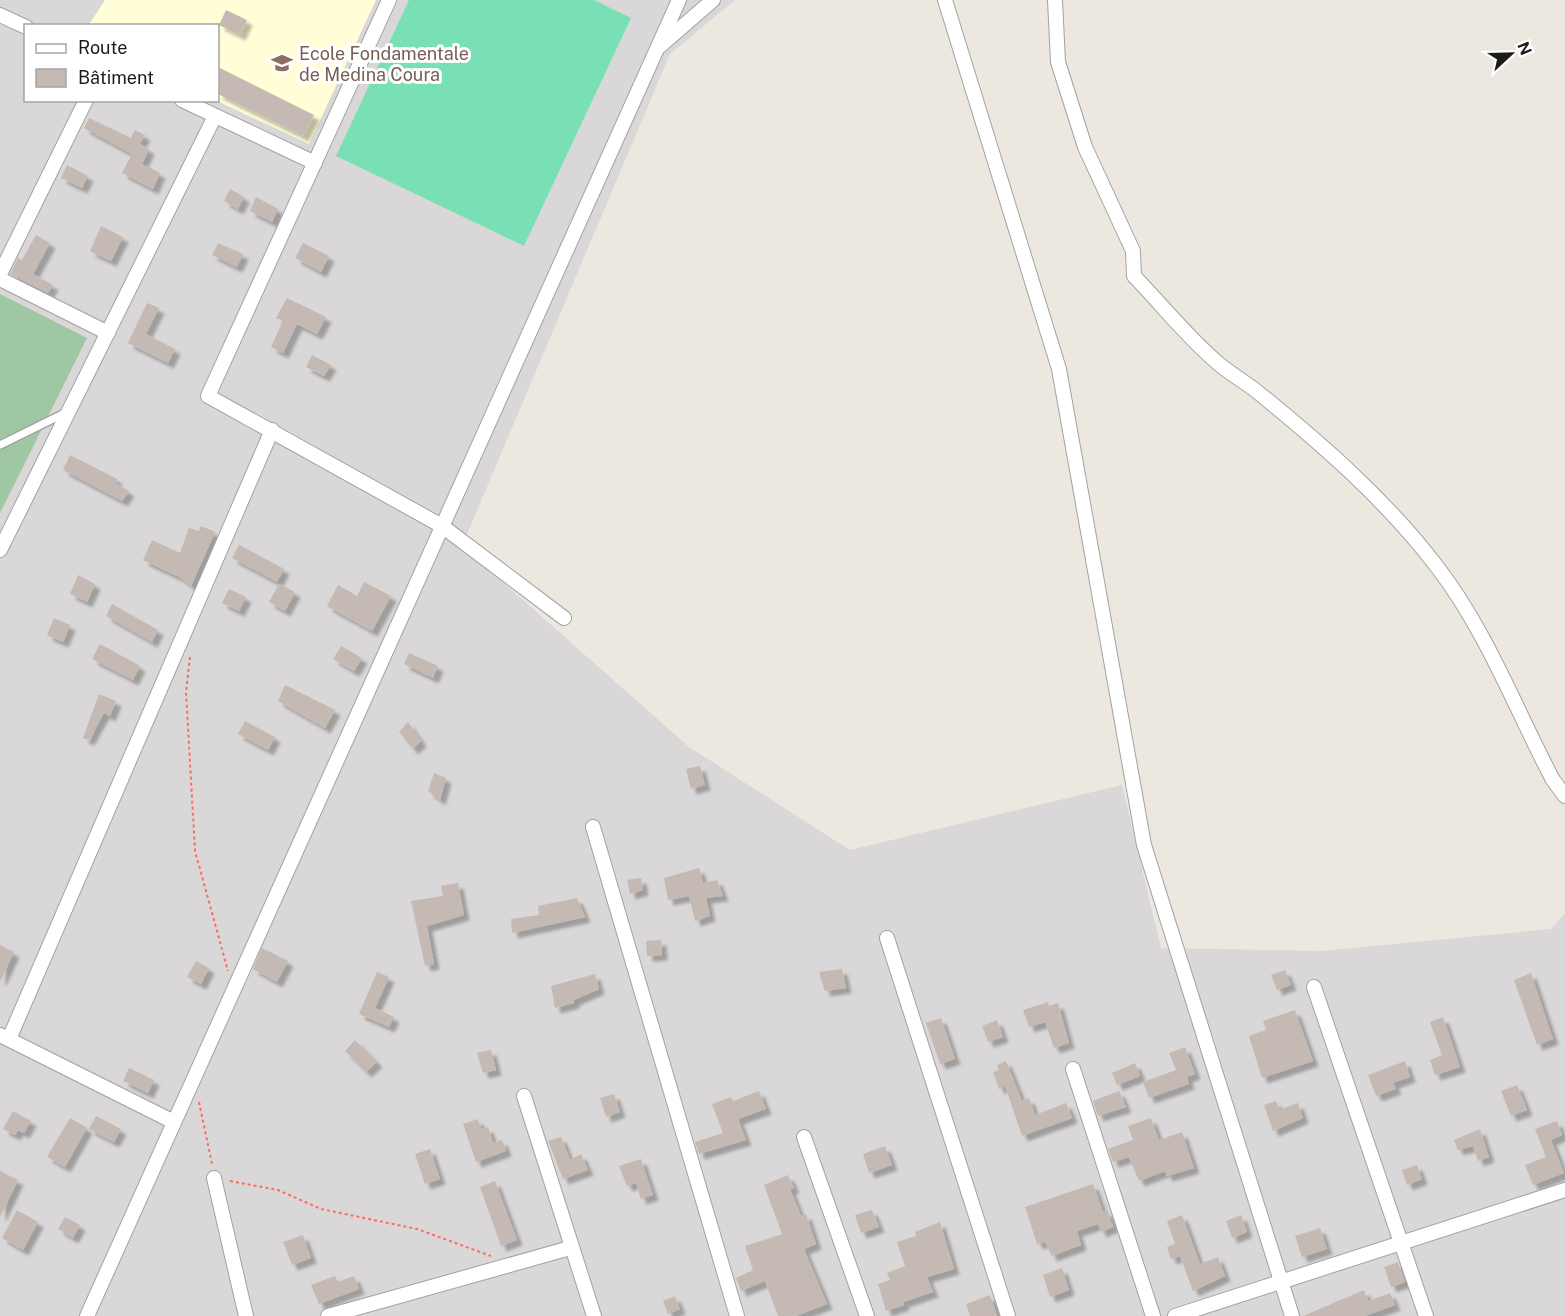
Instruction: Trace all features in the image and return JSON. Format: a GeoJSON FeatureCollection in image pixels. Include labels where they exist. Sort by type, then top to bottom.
{"type":"FeatureCollection","features":[{"type":"Feature","properties":{"kind":"street"},"geometry":{"type":"LineString","coordinates":[[389,0],[208,396],[442,526],[564,618]]}},
{"type":"Feature","properties":{"kind":"street"},"geometry":{"type":"LineString","coordinates":[[87,1316],[679,0]]}},
{"type":"Feature","properties":{"kind":"street"},"geometry":{"type":"LineString","coordinates":[[657,50],[713,0]]}},
{"type":"Feature","properties":{"kind":"street"},"geometry":{"type":"LineString","coordinates":[[945,0],[1059,369],[1144,845],[1292,1316]]}},
{"type":"Feature","properties":{"kind":"street"},"geometry":{"type":"LineString","coordinates":[[1055,0],[1058,62],[1085,147],[1133,251],[1134,276],[1219,364],[1259,394],[1345,468],[1374,494],[1408,531],[1439,569],[1466,609],[1537,748],[1565,796]]}},
{"type":"Feature","properties":{"kind":"street"},"geometry":{"type":"LineString","coordinates":[[0,15],[24,26]]}},
{"type":"Feature","properties":{"kind":"street"},"geometry":{"type":"LineString","coordinates":[[0,274],[85,102]]}},
{"type":"Feature","properties":{"kind":"street"},"geometry":{"type":"LineString","coordinates":[[186,102],[315,163]]}},
{"type":"Feature","properties":{"kind":"street"},"geometry":{"type":"LineString","coordinates":[[0,550],[215,116]]}},
{"type":"Feature","properties":{"kind":"street"},"geometry":{"type":"LineString","coordinates":[[0,279],[108,333]]}},
{"type":"Feature","properties":{"kind":"street"},"geometry":{"type":"LineString","coordinates":[[174,1122],[4,1037],[272,430]]}},
{"type":"Feature","properties":{"kind":"street"},"geometry":{"type":"LineString","coordinates":[[593,827],[737,1316]]}},
{"type":"Feature","properties":{"kind":"street"},"geometry":{"type":"LineString","coordinates":[[887,938],[1008,1316]]}},
{"type":"Feature","properties":{"kind":"street"},"geometry":{"type":"LineString","coordinates":[[1314,987],[1426,1316]]}},
{"type":"Feature","properties":{"kind":"street"},"geometry":{"type":"LineString","coordinates":[[1073,1069],[1153,1316]]}},
{"type":"Feature","properties":{"kind":"street"},"geometry":{"type":"LineString","coordinates":[[524,1095],[570,1248],[594,1316]]}},
{"type":"Feature","properties":{"kind":"street"},"geometry":{"type":"LineString","coordinates":[[804,1137],[867,1316]]}},
{"type":"Feature","properties":{"kind":"street"},"geometry":{"type":"LineString","coordinates":[[214,1178],[246,1316]]}},
{"type":"Feature","properties":{"kind":"street"},"geometry":{"type":"LineString","coordinates":[[1175,1316],[1565,1190]]}},
{"type":"Feature","properties":{"kind":"street"},"geometry":{"type":"LineString","coordinates":[[328,1316],[570,1248]]}},
{"type":"Feature","properties":{"kind":"lane"},"geometry":{"type":"LineString","coordinates":[[0,445],[70,410]]}},
{"type":"Feature","properties":{"kind":"path"},"geometry":{"type":"LineString","coordinates":[[191,650],[186,692],[195,851],[234,990]]}},
{"type":"Feature","properties":{"kind":"path"},"geometry":{"type":"LineString","coordinates":[[199,1101],[214,1178],[278,1190],[321,1209],[417,1229],[492,1256]]}},
{"type":"Feature","properties":{"kind":"shaded area"},"geometry":{"type":"Polygon","coordinates":[[[0,0],[735,0],[670,54],[462,546],[689,747],[850,850],[1122,785],[1161,948],[1321,951],[1551,929],[1565,913],[1565,1316],[0,1316],[0,0]]]}},
{"type":"Feature","properties":{"kind":"shaded area","name":"Ecole Fondamentale de Medina Coura"},"geometry":{"type":"Polygon","coordinates":[[[105,0],[376,0],[309,144],[219,102],[219,24],[89,24],[105,0]]]}},
{"type":"Feature","properties":{"kind":"shaded area"},"geometry":{"type":"Polygon","coordinates":[[[0,294],[87,338],[0,513],[0,294]]]}},
{"type":"Feature","properties":{"kind":"green space"},"geometry":{"type":"Polygon","coordinates":[[[409,0],[594,0],[631,18],[524,246],[336,156],[409,0]]]}},
{"type":"Feature","properties":{"kind":"building"},"geometry":{"type":"Polygon","coordinates":[[[226,10],[247,20],[240,35],[219,25],[226,10]]]}},
{"type":"Feature","properties":{"kind":"building"},"geometry":{"type":"Polygon","coordinates":[[[219,68],[314,115],[303,136],[219,94],[219,68]]]}},
{"type":"Feature","properties":{"kind":"building"},"geometry":{"type":"Polygon","coordinates":[[[89,118],[131,138],[135,130],[145,135],[140,144],[149,149],[142,164],[160,173],[153,189],[122,173],[132,154],[84,128],[89,118]]]}},
{"type":"Feature","properties":{"kind":"building"},"geometry":{"type":"Polygon","coordinates":[[[67,165],[88,176],[82,188],[61,178],[67,165]]]}},
{"type":"Feature","properties":{"kind":"building"},"geometry":{"type":"Polygon","coordinates":[[[230,189],[244,197],[238,209],[224,201],[230,189]]]}},
{"type":"Feature","properties":{"kind":"building"},"geometry":{"type":"Polygon","coordinates":[[[256,197],[278,209],[272,222],[250,211],[256,197]]]}},
{"type":"Feature","properties":{"kind":"building"},"geometry":{"type":"Polygon","coordinates":[[[101,226],[123,237],[111,261],[90,251],[101,226]]]}},
{"type":"Feature","properties":{"kind":"building"},"geometry":{"type":"Polygon","coordinates":[[[36,235],[50,243],[33,274],[53,285],[48,293],[10,274],[18,258],[22,260],[36,235]]]}},
{"type":"Feature","properties":{"kind":"building"},"geometry":{"type":"Polygon","coordinates":[[[218,243],[243,254],[237,267],[212,255],[218,243]]]}},
{"type":"Feature","properties":{"kind":"building"},"geometry":{"type":"Polygon","coordinates":[[[303,243],[329,256],[321,272],[295,258],[303,243]]]}},
{"type":"Feature","properties":{"kind":"building"},"geometry":{"type":"Polygon","coordinates":[[[287,298],[326,317],[317,334],[297,324],[283,353],[271,347],[283,321],[276,318],[287,298]]]}},
{"type":"Feature","properties":{"kind":"building"},"geometry":{"type":"Polygon","coordinates":[[[147,303],[159,308],[146,334],[175,349],[168,363],[128,343],[147,303]]]}},
{"type":"Feature","properties":{"kind":"building"},"geometry":{"type":"Polygon","coordinates":[[[312,355],[331,365],[324,376],[306,367],[312,355]]]}},
{"type":"Feature","properties":{"kind":"building"},"geometry":{"type":"Polygon","coordinates":[[[70,455],[117,479],[115,483],[129,491],[122,501],[63,470],[70,455]]]}},
{"type":"Feature","properties":{"kind":"building"},"geometry":{"type":"Polygon","coordinates":[[[201,526],[215,532],[191,586],[179,577],[143,560],[152,540],[180,553],[189,528],[199,531],[201,526]]]}},
{"type":"Feature","properties":{"kind":"building"},"geometry":{"type":"Polygon","coordinates":[[[239,545],[284,569],[277,582],[232,558],[239,545]]]}},
{"type":"Feature","properties":{"kind":"building"},"geometry":{"type":"Polygon","coordinates":[[[78,575],[95,584],[87,602],[70,594],[78,575]]]}},
{"type":"Feature","properties":{"kind":"building"},"geometry":{"type":"Polygon","coordinates":[[[364,582],[391,596],[372,631],[327,606],[338,585],[357,596],[364,582]]]}},
{"type":"Feature","properties":{"kind":"building"},"geometry":{"type":"Polygon","coordinates":[[[279,584],[295,592],[285,611],[269,602],[279,584]]]}},
{"type":"Feature","properties":{"kind":"building"},"geometry":{"type":"Polygon","coordinates":[[[229,589],[246,597],[239,611],[222,603],[229,589]]]}},
{"type":"Feature","properties":{"kind":"building"},"geometry":{"type":"Polygon","coordinates":[[[112,604],[158,630],[152,642],[106,616],[112,604]]]}},
{"type":"Feature","properties":{"kind":"building"},"geometry":{"type":"Polygon","coordinates":[[[54,618],[70,625],[63,642],[47,635],[54,618]]]}},
{"type":"Feature","properties":{"kind":"building"},"geometry":{"type":"Polygon","coordinates":[[[100,644],[140,666],[133,680],[92,659],[100,644]]]}},
{"type":"Feature","properties":{"kind":"building"},"geometry":{"type":"Polygon","coordinates":[[[341,646],[362,658],[354,671],[333,659],[341,646]]]}},
{"type":"Feature","properties":{"kind":"building"},"geometry":{"type":"Polygon","coordinates":[[[409,653],[438,666],[433,678],[404,664],[409,653]]]}},
{"type":"Feature","properties":{"kind":"building"},"geometry":{"type":"Polygon","coordinates":[[[285,685],[335,710],[325,728],[278,701],[285,685]]]}},
{"type":"Feature","properties":{"kind":"building"},"geometry":{"type":"Polygon","coordinates":[[[99,694],[116,701],[110,716],[104,713],[89,740],[83,738],[99,694]]]}},
{"type":"Feature","properties":{"kind":"building"},"geometry":{"type":"Polygon","coordinates":[[[245,721],[275,737],[268,750],[238,734],[245,721]]]}},
{"type":"Feature","properties":{"kind":"building"},"geometry":{"type":"Polygon","coordinates":[[[408,722],[421,741],[413,749],[399,732],[408,722]]]}},
{"type":"Feature","properties":{"kind":"building"},"geometry":{"type":"Polygon","coordinates":[[[700,766],[705,785],[691,789],[686,769],[700,766]]]}},
{"type":"Feature","properties":{"kind":"building"},"geometry":{"type":"Polygon","coordinates":[[[434,773],[446,778],[440,800],[428,791],[434,773]]]}},
{"type":"Feature","properties":{"kind":"building"},"geometry":{"type":"Polygon","coordinates":[[[699,868],[703,883],[717,880],[723,896],[706,898],[710,916],[695,921],[689,896],[668,900],[664,878],[699,868]]]}},
{"type":"Feature","properties":{"kind":"building"},"geometry":{"type":"Polygon","coordinates":[[[641,878],[643,890],[630,894],[627,880],[641,878]]]}},
{"type":"Feature","properties":{"kind":"building"},"geometry":{"type":"Polygon","coordinates":[[[458,883],[464,915],[427,926],[434,964],[425,966],[411,901],[443,896],[441,886],[458,883]]]}},
{"type":"Feature","properties":{"kind":"building"},"geometry":{"type":"Polygon","coordinates":[[[577,898],[585,917],[512,933],[511,919],[539,915],[538,906],[577,898]]]}},
{"type":"Feature","properties":{"kind":"building"},"geometry":{"type":"Polygon","coordinates":[[[661,940],[662,955],[647,956],[646,941],[661,940]]]}},
{"type":"Feature","properties":{"kind":"building"},"geometry":{"type":"Polygon","coordinates":[[[0,945],[14,952],[0,982],[0,945]]]}},
{"type":"Feature","properties":{"kind":"building"},"geometry":{"type":"Polygon","coordinates":[[[262,948],[288,961],[277,982],[253,969],[262,948]]]}},
{"type":"Feature","properties":{"kind":"building"},"geometry":{"type":"Polygon","coordinates":[[[196,961],[209,968],[201,984],[187,977],[196,961]]]}},
{"type":"Feature","properties":{"kind":"building"},"geometry":{"type":"Polygon","coordinates":[[[842,969],[846,988],[825,991],[819,972],[842,969]]]}},
{"type":"Feature","properties":{"kind":"building"},"geometry":{"type":"Polygon","coordinates":[[[1285,970],[1291,985],[1277,990],[1271,975],[1285,970]]]}},
{"type":"Feature","properties":{"kind":"building"},"geometry":{"type":"Polygon","coordinates":[[[377,972],[389,977],[375,1008],[394,1017],[389,1027],[359,1014],[377,972]]]}},
{"type":"Feature","properties":{"kind":"building"},"geometry":{"type":"Polygon","coordinates":[[[1531,973],[1553,1039],[1537,1045],[1514,980],[1531,973]]]}},
{"type":"Feature","properties":{"kind":"building"},"geometry":{"type":"Polygon","coordinates":[[[595,974],[599,989],[574,1000],[574,1003],[555,1008],[551,986],[595,974]]]}},
{"type":"Feature","properties":{"kind":"building"},"geometry":{"type":"Polygon","coordinates":[[[1048,1002],[1049,1006],[1058,1003],[1069,1043],[1054,1048],[1045,1022],[1029,1027],[1023,1010],[1048,1002]]]}},
{"type":"Feature","properties":{"kind":"building"},"geometry":{"type":"Polygon","coordinates":[[[1295,1010],[1313,1061],[1262,1078],[1249,1036],[1266,1030],[1263,1021],[1295,1010]]]}},
{"type":"Feature","properties":{"kind":"building"},"geometry":{"type":"Polygon","coordinates":[[[1443,1017],[1460,1067],[1435,1075],[1430,1060],[1442,1055],[1430,1022],[1443,1017]]]}},
{"type":"Feature","properties":{"kind":"building"},"geometry":{"type":"Polygon","coordinates":[[[941,1018],[955,1059],[940,1064],[926,1023],[941,1018]]]}},
{"type":"Feature","properties":{"kind":"building"},"geometry":{"type":"Polygon","coordinates":[[[997,1020],[1003,1037],[988,1042],[982,1026],[997,1020]]]}},
{"type":"Feature","properties":{"kind":"building"},"geometry":{"type":"Polygon","coordinates":[[[355,1040],[377,1062],[366,1072],[345,1051],[355,1040]]]}},
{"type":"Feature","properties":{"kind":"building"},"geometry":{"type":"Polygon","coordinates":[[[1185,1047],[1195,1074],[1187,1077],[1189,1084],[1149,1098],[1143,1082],[1176,1070],[1169,1053],[1185,1047]]]}},
{"type":"Feature","properties":{"kind":"building"},"geometry":{"type":"Polygon","coordinates":[[[491,1050],[496,1070],[483,1073],[477,1053],[491,1050]]]}},
{"type":"Feature","properties":{"kind":"building"},"geometry":{"type":"Polygon","coordinates":[[[1006,1061],[1022,1101],[1029,1098],[1035,1115],[1066,1103],[1072,1118],[1022,1136],[1005,1086],[999,1089],[993,1072],[999,1070],[997,1065],[1006,1061]]]}},
{"type":"Feature","properties":{"kind":"building"},"geometry":{"type":"Polygon","coordinates":[[[1405,1061],[1410,1077],[1393,1083],[1396,1089],[1376,1096],[1368,1075],[1405,1061]]]}},
{"type":"Feature","properties":{"kind":"building"},"geometry":{"type":"Polygon","coordinates":[[[1135,1063],[1140,1076],[1117,1085],[1112,1073],[1135,1063]]]}},
{"type":"Feature","properties":{"kind":"building"},"geometry":{"type":"Polygon","coordinates":[[[129,1068],[154,1080],[148,1093],[123,1081],[129,1068]]]}},
{"type":"Feature","properties":{"kind":"building"},"geometry":{"type":"Polygon","coordinates":[[[1517,1085],[1527,1110],[1511,1116],[1501,1091],[1517,1085]]]}},
{"type":"Feature","properties":{"kind":"building"},"geometry":{"type":"Polygon","coordinates":[[[759,1091],[766,1109],[738,1119],[746,1140],[699,1154],[695,1142],[723,1133],[712,1104],[731,1097],[733,1101],[759,1091]]]}},
{"type":"Feature","properties":{"kind":"building"},"geometry":{"type":"Polygon","coordinates":[[[1119,1091],[1126,1107],[1098,1116],[1093,1101],[1119,1091]]]}},
{"type":"Feature","properties":{"kind":"building"},"geometry":{"type":"Polygon","coordinates":[[[614,1094],[620,1112],[606,1117],[600,1098],[614,1094]]]}},
{"type":"Feature","properties":{"kind":"building"},"geometry":{"type":"Polygon","coordinates":[[[1276,1101],[1279,1110],[1298,1103],[1303,1118],[1273,1131],[1264,1105],[1276,1101]]]}},
{"type":"Feature","properties":{"kind":"building"},"geometry":{"type":"Polygon","coordinates":[[[13,1111],[31,1121],[24,1133],[18,1130],[15,1135],[3,1129],[13,1111]]]}},
{"type":"Feature","properties":{"kind":"building"},"geometry":{"type":"Polygon","coordinates":[[[96,1116],[121,1129],[114,1142],[89,1129],[96,1116]]]}},
{"type":"Feature","properties":{"kind":"building"},"geometry":{"type":"Polygon","coordinates":[[[70,1118],[87,1128],[65,1167],[47,1157],[70,1118]]]}},
{"type":"Feature","properties":{"kind":"building"},"geometry":{"type":"Polygon","coordinates":[[[1151,1118],[1159,1140],[1182,1132],[1194,1168],[1167,1176],[1165,1171],[1139,1181],[1129,1157],[1113,1162],[1108,1149],[1133,1140],[1128,1126],[1151,1118]]]}},
{"type":"Feature","properties":{"kind":"building"},"geometry":{"type":"Polygon","coordinates":[[[478,1119],[481,1129],[488,1127],[493,1143],[502,1140],[506,1151],[476,1162],[463,1124],[478,1119]]]}},
{"type":"Feature","properties":{"kind":"building"},"geometry":{"type":"Polygon","coordinates":[[[1557,1121],[1562,1135],[1551,1140],[1564,1173],[1533,1185],[1525,1165],[1546,1157],[1535,1129],[1557,1121]]]}},
{"type":"Feature","properties":{"kind":"building"},"geometry":{"type":"Polygon","coordinates":[[[1480,1129],[1489,1157],[1478,1161],[1473,1146],[1458,1150],[1454,1140],[1480,1129]]]}},
{"type":"Feature","properties":{"kind":"building"},"geometry":{"type":"Polygon","coordinates":[[[561,1137],[570,1160],[581,1154],[588,1170],[563,1179],[548,1141],[561,1137]]]}},
{"type":"Feature","properties":{"kind":"building"},"geometry":{"type":"Polygon","coordinates":[[[885,1146],[892,1165],[869,1173],[863,1154],[885,1146]]]}},
{"type":"Feature","properties":{"kind":"building"},"geometry":{"type":"Polygon","coordinates":[[[430,1149],[440,1179],[425,1184],[415,1154],[430,1149]]]}},
{"type":"Feature","properties":{"kind":"building"},"geometry":{"type":"Polygon","coordinates":[[[641,1159],[653,1195],[641,1199],[636,1183],[627,1186],[619,1166],[641,1159]]]}},
{"type":"Feature","properties":{"kind":"building"},"geometry":{"type":"Polygon","coordinates":[[[1417,1165],[1422,1179],[1407,1185],[1402,1170],[1417,1165]]]}},
{"type":"Feature","properties":{"kind":"building"},"geometry":{"type":"Polygon","coordinates":[[[0,1171],[18,1180],[0,1217],[0,1171]]]}},
{"type":"Feature","properties":{"kind":"building"},"geometry":{"type":"Polygon","coordinates":[[[788,1175],[794,1188],[790,1189],[801,1216],[806,1214],[816,1244],[804,1249],[827,1304],[796,1316],[778,1316],[765,1281],[741,1291],[736,1278],[753,1270],[745,1246],[782,1234],[764,1185],[788,1175]]]}},
{"type":"Feature","properties":{"kind":"building"},"geometry":{"type":"Polygon","coordinates":[[[495,1181],[517,1240],[501,1246],[480,1187],[495,1181]]]}},
{"type":"Feature","properties":{"kind":"building"},"geometry":{"type":"Polygon","coordinates":[[[1093,1184],[1103,1212],[1107,1210],[1113,1227],[1101,1232],[1098,1224],[1077,1231],[1081,1245],[1052,1256],[1045,1242],[1037,1244],[1025,1207],[1093,1184]]]}},
{"type":"Feature","properties":{"kind":"building"},"geometry":{"type":"Polygon","coordinates":[[[17,1210],[38,1222],[23,1250],[2,1238],[17,1210]]]}},
{"type":"Feature","properties":{"kind":"building"},"geometry":{"type":"Polygon","coordinates":[[[872,1210],[879,1227],[861,1233],[855,1215],[872,1210]]]}},
{"type":"Feature","properties":{"kind":"building"},"geometry":{"type":"Polygon","coordinates":[[[1182,1215],[1200,1264],[1218,1257],[1225,1276],[1193,1291],[1180,1256],[1171,1259],[1167,1247],[1175,1244],[1167,1221],[1182,1215]]]}},
{"type":"Feature","properties":{"kind":"building"},"geometry":{"type":"Polygon","coordinates":[[[1241,1215],[1247,1232],[1232,1238],[1226,1221],[1241,1215]]]}},
{"type":"Feature","properties":{"kind":"building"},"geometry":{"type":"Polygon","coordinates":[[[65,1217],[80,1225],[73,1238],[58,1229],[65,1217]]]}},
{"type":"Feature","properties":{"kind":"building"},"geometry":{"type":"Polygon","coordinates":[[[940,1222],[954,1269],[927,1277],[933,1292],[903,1302],[904,1305],[886,1311],[878,1284],[890,1280],[887,1273],[905,1266],[897,1242],[916,1236],[915,1232],[940,1222]]]}},
{"type":"Feature","properties":{"kind":"building"},"geometry":{"type":"Polygon","coordinates":[[[1320,1228],[1327,1249],[1302,1257],[1295,1236],[1320,1228]]]}},
{"type":"Feature","properties":{"kind":"building"},"geometry":{"type":"Polygon","coordinates":[[[303,1235],[311,1258],[292,1265],[283,1242],[303,1235]]]}},
{"type":"Feature","properties":{"kind":"building"},"geometry":{"type":"Polygon","coordinates":[[[1398,1262],[1405,1282],[1391,1287],[1384,1267],[1398,1262]]]}},
{"type":"Feature","properties":{"kind":"building"},"geometry":{"type":"Polygon","coordinates":[[[1062,1268],[1069,1290],[1050,1297],[1043,1275],[1062,1268]]]}},
{"type":"Feature","properties":{"kind":"building"},"geometry":{"type":"Polygon","coordinates":[[[335,1276],[338,1282],[354,1276],[359,1289],[319,1304],[311,1285],[335,1276]]]}},
{"type":"Feature","properties":{"kind":"building"},"geometry":{"type":"Polygon","coordinates":[[[1364,1290],[1368,1301],[1390,1293],[1395,1305],[1365,1316],[1303,1316],[1364,1290]]]}},
{"type":"Feature","properties":{"kind":"building"},"geometry":{"type":"Polygon","coordinates":[[[990,1295],[997,1316],[970,1316],[966,1304],[990,1295]]]}},
{"type":"Feature","properties":{"kind":"building"},"geometry":{"type":"Polygon","coordinates":[[[675,1296],[680,1309],[668,1314],[663,1301],[675,1296]]]}},
{"type":"Feature","properties":{"kind":"place","name":"Ecole Fondamentale de Medina Coura"},"geometry":{"type":"Point","coordinates":[282,63]}}]}
